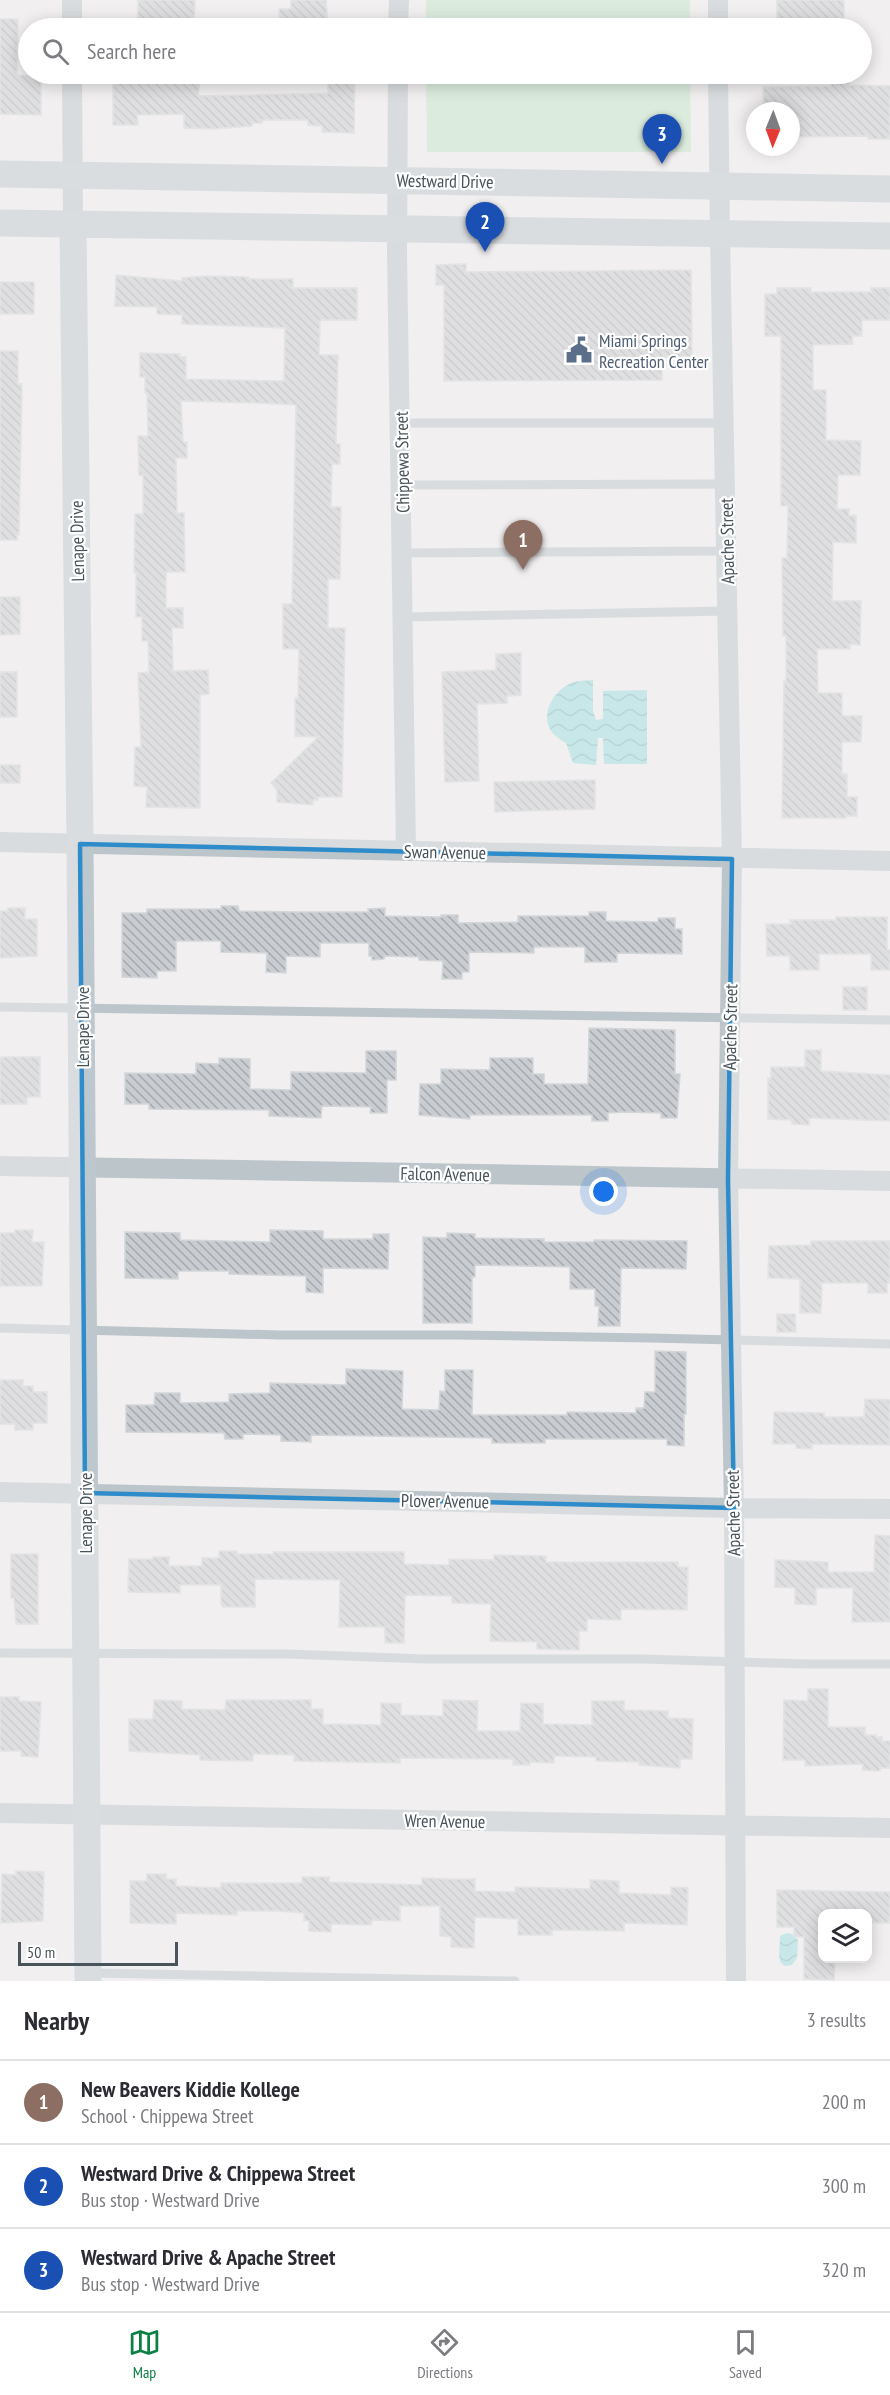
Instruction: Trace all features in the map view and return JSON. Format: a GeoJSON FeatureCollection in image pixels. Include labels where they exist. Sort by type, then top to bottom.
{"type":"FeatureCollection","features":[{"type":"Feature","properties":{"kind":"street"},"geometry":{"type":"LineString","coordinates":[[72,0],[72,18]]}},
{"type":"Feature","properties":{"kind":"street"},"geometry":{"type":"LineString","coordinates":[[398,18],[399,0]]}},
{"type":"Feature","properties":{"kind":"street"},"geometry":{"type":"LineString","coordinates":[[718,0],[718,18]]}},
{"type":"Feature","properties":{"kind":"street","name":"Lenape Drive"},"geometry":{"type":"LineString","coordinates":[[72,84],[88,1977]]}},
{"type":"Feature","properties":{"kind":"street","name":"Chippewa Street"},"geometry":{"type":"LineString","coordinates":[[398,84],[397,180],[406,851]]}},
{"type":"Feature","properties":{"kind":"street","name":"Apache Street"},"geometry":{"type":"LineString","coordinates":[[718,84],[732,859],[728,1179],[734,1508],[736,1981]]}},
{"type":"Feature","properties":{"kind":"street","name":"Westward Drive"},"geometry":{"type":"LineString","coordinates":[[0,174],[890,189]]}},
{"type":"Feature","properties":{"kind":"street"},"geometry":{"type":"LineString","coordinates":[[0,223],[890,236]]}},
{"type":"Feature","properties":{"kind":"street","name":"Swan Avenue"},"geometry":{"type":"LineString","coordinates":[[0,842],[890,861]]}},
{"type":"Feature","properties":{"kind":"street","name":"Falcon Avenue"},"geometry":{"type":"LineString","coordinates":[[0,1166],[890,1181]]}},
{"type":"Feature","properties":{"kind":"street","name":"Plover Avenue"},"geometry":{"type":"LineString","coordinates":[[0,1492],[734,1508],[890,1509]]}},
{"type":"Feature","properties":{"kind":"street","name":"Wren Avenue"},"geometry":{"type":"LineString","coordinates":[[0,1813],[890,1828]]}},
{"type":"Feature","properties":{"kind":"lane"},"geometry":{"type":"LineString","coordinates":[[401,423],[725,423]]}},
{"type":"Feature","properties":{"kind":"lane"},"geometry":{"type":"LineString","coordinates":[[402,485],[726,484]]}},
{"type":"Feature","properties":{"kind":"lane"},"geometry":{"type":"LineString","coordinates":[[403,553],[727,551]]}},
{"type":"Feature","properties":{"kind":"lane"},"geometry":{"type":"LineString","coordinates":[[404,617],[728,611]]}},
{"type":"Feature","properties":{"kind":"lane"},"geometry":{"type":"LineString","coordinates":[[0,1007],[890,1020]]}},
{"type":"Feature","properties":{"kind":"lane"},"geometry":{"type":"LineString","coordinates":[[0,1328],[281,1335],[458,1335],[890,1344]]}},
{"type":"Feature","properties":{"kind":"lane"},"geometry":{"type":"LineString","coordinates":[[0,1653],[287,1654],[426,1659],[643,1659],[890,1664]]}},
{"type":"Feature","properties":{"kind":"lane"},"geometry":{"type":"LineString","coordinates":[[88,1977],[515,1981]]}},
{"type":"Feature","properties":{"kind":"highlighted area"},"geometry":{"type":"Polygon","coordinates":[[[80,844],[732,859],[728,1179],[734,1508],[85,1493],[80,844]]]}},
{"type":"Feature","properties":{"kind":"green space"},"geometry":{"type":"Polygon","coordinates":[[[426,0],[690,0],[690,18],[426,18],[426,0]]]}},
{"type":"Feature","properties":{"kind":"green space"},"geometry":{"type":"Polygon","coordinates":[[[426,84],[690,84],[691,152],[427,152],[426,84]]]}},
{"type":"Feature","properties":{"kind":"water"},"geometry":{"type":"Polygon","coordinates":[[[593,680],[593,711],[596,720],[603,719],[603,691],[647,690],[647,764],[604,764],[603,738],[598,738],[596,765],[573,763],[566,743],[550,730],[547,715],[551,702],[559,691],[578,681],[593,680]]]}},
{"type":"Feature","properties":{"kind":"water"},"geometry":{"type":"Polygon","coordinates":[[[787,1933],[792,1934],[798,1940],[797,1958],[792,1965],[785,1966],[781,1963],[779,1956],[780,1936],[787,1933]]]}},
{"type":"Feature","properties":{"kind":"building"},"geometry":{"type":"Polygon","coordinates":[[[138,0],[195,0],[194,18],[138,18],[138,0]]]}},
{"type":"Feature","properties":{"kind":"building"},"geometry":{"type":"Polygon","coordinates":[[[291,0],[326,0],[327,18],[279,18],[279,9],[291,9],[291,0]]]}},
{"type":"Feature","properties":{"kind":"building"},"geometry":{"type":"Polygon","coordinates":[[[777,0],[844,0],[844,18],[777,18],[777,0]]]}},
{"type":"Feature","properties":{"kind":"building"},"geometry":{"type":"Polygon","coordinates":[[[0,19],[18,19],[18,84],[41,84],[41,115],[0,114],[0,19]]]}},
{"type":"Feature","properties":{"kind":"building"},"geometry":{"type":"Polygon","coordinates":[[[113,84],[200,84],[198,96],[328,93],[328,84],[355,84],[354,133],[322,132],[322,126],[308,125],[308,120],[263,120],[262,123],[252,123],[252,126],[213,129],[184,128],[184,114],[137,115],[138,125],[113,125],[113,84]]]}},
{"type":"Feature","properties":{"kind":"building"},"geometry":{"type":"Polygon","coordinates":[[[831,84],[890,86],[890,139],[868,139],[868,136],[800,137],[800,102],[764,102],[763,87],[831,86],[831,84]]]}},
{"type":"Feature","properties":{"kind":"building"},"geometry":{"type":"Polygon","coordinates":[[[466,264],[466,272],[691,270],[692,357],[662,357],[662,380],[444,381],[444,285],[436,285],[436,265],[466,264]]]}},
{"type":"Feature","properties":{"kind":"building"},"geometry":{"type":"Polygon","coordinates":[[[116,275],[182,281],[182,278],[205,276],[293,279],[293,288],[357,288],[357,320],[320,320],[319,355],[338,355],[336,444],[340,444],[340,464],[332,464],[331,507],[341,507],[340,579],[328,579],[328,628],[345,628],[342,797],[318,797],[318,800],[313,800],[313,805],[277,802],[277,790],[271,783],[318,737],[295,736],[299,649],[283,649],[283,604],[292,604],[296,405],[181,401],[183,442],[187,442],[187,458],[176,458],[177,513],[184,513],[185,572],[166,572],[166,608],[183,608],[183,628],[172,628],[173,671],[208,670],[209,694],[200,695],[200,808],[146,807],[147,787],[134,786],[135,747],[141,747],[138,673],[149,672],[148,641],[142,641],[142,617],[136,617],[136,573],[134,573],[135,514],[143,514],[143,475],[139,475],[138,436],[148,436],[147,393],[145,393],[145,377],[140,377],[140,353],[180,354],[179,357],[186,357],[186,379],[284,381],[285,328],[182,324],[182,315],[157,314],[157,307],[115,306],[116,275]]]}},
{"type":"Feature","properties":{"kind":"building"},"geometry":{"type":"Polygon","coordinates":[[[0,282],[34,282],[34,314],[0,314],[0,282]]]}},
{"type":"Feature","properties":{"kind":"building"},"geometry":{"type":"Polygon","coordinates":[[[777,288],[811,288],[811,292],[871,292],[871,288],[890,288],[890,320],[862,320],[862,336],[852,336],[853,344],[813,345],[813,390],[826,390],[826,440],[861,441],[860,475],[838,475],[837,509],[849,509],[849,516],[856,515],[856,543],[833,542],[832,601],[861,601],[860,645],[850,644],[850,649],[817,649],[818,693],[842,693],[842,716],[862,716],[861,742],[842,742],[842,774],[847,774],[847,797],[857,797],[857,816],[846,816],[846,818],[782,818],[786,636],[783,636],[782,558],[787,558],[788,506],[781,506],[781,336],[765,336],[765,294],[777,294],[777,288]]]}},
{"type":"Feature","properties":{"kind":"building"},"geometry":{"type":"Polygon","coordinates":[[[0,351],[18,351],[18,384],[22,384],[19,535],[17,535],[17,540],[0,540],[0,351]]]}},
{"type":"Feature","properties":{"kind":"building"},"geometry":{"type":"Polygon","coordinates":[[[0,597],[20,597],[20,634],[0,635],[0,597]]]}},
{"type":"Feature","properties":{"kind":"building"},"geometry":{"type":"Polygon","coordinates":[[[521,653],[521,695],[507,696],[507,703],[477,704],[479,781],[445,782],[442,672],[496,670],[496,654],[521,653]]]}},
{"type":"Feature","properties":{"kind":"building"},"geometry":{"type":"Polygon","coordinates":[[[0,672],[17,672],[17,717],[0,717],[0,672]]]}},
{"type":"Feature","properties":{"kind":"building"},"geometry":{"type":"Polygon","coordinates":[[[0,765],[20,765],[20,783],[0,783],[0,765]]]}},
{"type":"Feature","properties":{"kind":"building"},"geometry":{"type":"Polygon","coordinates":[[[595,780],[595,809],[495,812],[494,782],[595,780]]]}},
{"type":"Feature","properties":{"kind":"building"},"geometry":{"type":"Polygon","coordinates":[[[221,906],[238,906],[239,911],[295,912],[369,912],[368,909],[385,908],[385,916],[458,915],[458,923],[518,922],[518,916],[589,916],[589,912],[606,912],[606,921],[658,922],[658,918],[675,918],[675,929],[682,929],[682,954],[617,953],[617,962],[585,962],[585,947],[534,947],[534,953],[469,952],[469,972],[462,972],[462,979],[442,979],[443,961],[419,960],[419,957],[385,956],[384,959],[372,960],[372,956],[369,956],[369,943],[320,943],[320,957],[286,956],[286,973],[266,972],[267,953],[221,952],[221,941],[176,941],[176,971],[157,971],[157,978],[122,977],[122,913],[147,913],[147,909],[221,909],[221,906]]]}},
{"type":"Feature","properties":{"kind":"building"},"geometry":{"type":"Polygon","coordinates":[[[8,908],[25,908],[25,919],[37,919],[37,956],[0,958],[0,911],[8,911],[8,908]]]}},
{"type":"Feature","properties":{"kind":"building"},"geometry":{"type":"Polygon","coordinates":[[[836,917],[887,917],[887,950],[890,950],[890,970],[871,970],[871,954],[819,954],[819,970],[790,970],[790,956],[767,956],[766,924],[791,924],[790,920],[836,920],[836,917]]]}},
{"type":"Feature","properties":{"kind":"building"},"geometry":{"type":"Polygon","coordinates":[[[843,987],[867,987],[867,1010],[843,1010],[843,987]]]}},
{"type":"Feature","properties":{"kind":"building"},"geometry":{"type":"Polygon","coordinates":[[[589,1028],[675,1030],[675,1074],[680,1074],[677,1118],[661,1118],[661,1113],[625,1112],[608,1113],[608,1121],[592,1121],[592,1115],[470,1115],[470,1119],[419,1115],[420,1084],[441,1084],[441,1069],[490,1070],[490,1058],[533,1058],[533,1074],[544,1074],[544,1084],[588,1084],[589,1028]]]}},
{"type":"Feature","properties":{"kind":"building"},"geometry":{"type":"Polygon","coordinates":[[[805,1050],[821,1050],[821,1071],[890,1075],[890,1121],[809,1118],[809,1125],[792,1124],[792,1120],[768,1119],[768,1078],[771,1078],[771,1067],[805,1067],[805,1050]]]}},
{"type":"Feature","properties":{"kind":"building"},"geometry":{"type":"Polygon","coordinates":[[[366,1051],[396,1051],[396,1080],[387,1080],[387,1113],[370,1113],[371,1107],[322,1106],[321,1118],[269,1116],[269,1110],[149,1109],[149,1104],[125,1104],[125,1073],[196,1074],[196,1063],[219,1064],[219,1058],[250,1059],[250,1089],[291,1090],[291,1072],[366,1073],[366,1051]]]}},
{"type":"Feature","properties":{"kind":"building"},"geometry":{"type":"Polygon","coordinates":[[[0,1057],[40,1057],[40,1097],[27,1097],[27,1104],[0,1104],[0,1057]]]}},
{"type":"Feature","properties":{"kind":"building"},"geometry":{"type":"Polygon","coordinates":[[[15,1230],[33,1230],[32,1242],[44,1242],[42,1286],[0,1286],[0,1233],[15,1233],[15,1230]]]}},
{"type":"Feature","properties":{"kind":"building"},"geometry":{"type":"Polygon","coordinates":[[[270,1230],[323,1231],[323,1239],[373,1239],[373,1234],[389,1234],[388,1269],[323,1268],[323,1293],[306,1292],[306,1276],[229,1274],[229,1271],[178,1271],[178,1279],[125,1278],[125,1232],[180,1233],[180,1240],[270,1242],[270,1230]]]}},
{"type":"Feature","properties":{"kind":"building"},"geometry":{"type":"Polygon","coordinates":[[[447,1233],[475,1234],[475,1238],[544,1239],[544,1242],[687,1241],[686,1269],[621,1268],[620,1326],[598,1326],[599,1306],[595,1306],[595,1289],[570,1289],[570,1267],[475,1265],[475,1277],[472,1277],[472,1323],[423,1323],[423,1237],[447,1238],[447,1233]]]}},
{"type":"Feature","properties":{"kind":"building"},"geometry":{"type":"Polygon","coordinates":[[[811,1241],[890,1241],[890,1283],[887,1283],[887,1293],[868,1293],[868,1283],[822,1283],[821,1313],[800,1313],[800,1279],[768,1278],[769,1246],[811,1245],[811,1241]]]}},
{"type":"Feature","properties":{"kind":"building"},"geometry":{"type":"Polygon","coordinates":[[[777,1314],[795,1314],[796,1332],[777,1332],[777,1314]]]}},
{"type":"Feature","properties":{"kind":"building"},"geometry":{"type":"Polygon","coordinates":[[[655,1351],[686,1352],[684,1446],[667,1445],[667,1439],[545,1439],[545,1443],[492,1443],[492,1438],[311,1435],[311,1442],[281,1441],[281,1435],[243,1434],[243,1439],[225,1439],[224,1433],[126,1432],[126,1405],[154,1405],[155,1393],[180,1393],[180,1403],[229,1402],[229,1394],[270,1393],[270,1383],[346,1385],[346,1369],[403,1371],[402,1409],[439,1410],[440,1391],[445,1392],[445,1370],[473,1370],[472,1415],[567,1415],[567,1412],[636,1413],[636,1408],[644,1408],[645,1392],[655,1392],[655,1351]]]}},
{"type":"Feature","properties":{"kind":"building"},"geometry":{"type":"Polygon","coordinates":[[[0,1380],[23,1380],[23,1386],[33,1386],[33,1392],[47,1392],[47,1423],[33,1423],[33,1430],[15,1430],[15,1424],[0,1424],[0,1380]]]}},
{"type":"Feature","properties":{"kind":"building"},"geometry":{"type":"Polygon","coordinates":[[[865,1399],[890,1400],[890,1445],[812,1444],[812,1449],[796,1448],[796,1444],[773,1444],[774,1412],[824,1413],[824,1417],[864,1417],[865,1399]]]}},
{"type":"Feature","properties":{"kind":"building"},"geometry":{"type":"Polygon","coordinates":[[[875,1535],[890,1536],[890,1622],[852,1622],[853,1588],[816,1588],[816,1605],[795,1604],[795,1588],[775,1587],[775,1560],[828,1562],[828,1572],[874,1572],[875,1535]]]}},
{"type":"Feature","properties":{"kind":"building"},"geometry":{"type":"Polygon","coordinates":[[[219,1551],[237,1551],[237,1554],[404,1552],[404,1564],[449,1565],[449,1559],[494,1560],[494,1555],[546,1556],[546,1562],[678,1562],[678,1567],[688,1567],[687,1610],[621,1609],[621,1620],[587,1619],[587,1631],[579,1631],[579,1650],[537,1649],[537,1642],[490,1641],[491,1604],[452,1603],[452,1596],[405,1595],[404,1643],[385,1643],[385,1627],[339,1627],[340,1580],[255,1579],[255,1607],[223,1607],[221,1585],[180,1585],[180,1593],[128,1592],[129,1559],[169,1557],[169,1566],[202,1566],[202,1558],[219,1558],[219,1551]]]}},
{"type":"Feature","properties":{"kind":"building"},"geometry":{"type":"Polygon","coordinates":[[[11,1554],[38,1554],[38,1624],[16,1624],[14,1598],[11,1598],[11,1554]]]}},
{"type":"Feature","properties":{"kind":"building"},"geometry":{"type":"Polygon","coordinates":[[[808,1689],[828,1689],[828,1727],[865,1727],[865,1735],[876,1735],[876,1737],[882,1737],[882,1741],[890,1741],[890,1768],[880,1768],[880,1771],[862,1770],[863,1764],[805,1766],[805,1760],[783,1760],[784,1700],[808,1701],[808,1689]]]}},
{"type":"Feature","properties":{"kind":"building"},"geometry":{"type":"Polygon","coordinates":[[[0,1697],[19,1697],[19,1701],[41,1702],[38,1757],[21,1756],[21,1751],[0,1751],[0,1697]]]}},
{"type":"Feature","properties":{"kind":"building"},"geometry":{"type":"Polygon","coordinates":[[[154,1700],[182,1701],[182,1709],[225,1710],[226,1700],[311,1700],[311,1709],[323,1709],[323,1724],[381,1725],[381,1703],[401,1704],[401,1715],[443,1716],[443,1700],[478,1701],[477,1731],[520,1731],[521,1703],[543,1704],[543,1724],[592,1725],[592,1701],[624,1701],[624,1710],[668,1711],[668,1718],[693,1719],[692,1759],[680,1759],[680,1768],[639,1765],[639,1762],[596,1761],[596,1757],[554,1756],[554,1763],[530,1762],[530,1765],[513,1765],[513,1759],[400,1758],[400,1763],[294,1761],[294,1755],[253,1754],[253,1761],[200,1760],[200,1755],[129,1751],[129,1719],[153,1719],[154,1700]]]}},
{"type":"Feature","properties":{"kind":"building"},"geometry":{"type":"Polygon","coordinates":[[[16,1871],[44,1872],[43,1921],[1,1923],[2,1874],[16,1875],[16,1871]]]}},
{"type":"Feature","properties":{"kind":"building"},"geometry":{"type":"Polygon","coordinates":[[[147,1874],[166,1874],[166,1879],[176,1879],[176,1886],[221,1888],[221,1883],[302,1883],[302,1877],[329,1877],[329,1882],[422,1885],[422,1878],[475,1879],[475,1891],[515,1892],[515,1887],[590,1889],[590,1880],[619,1881],[619,1893],[671,1895],[671,1887],[688,1888],[687,1925],[624,1923],[624,1931],[552,1930],[552,1935],[518,1935],[518,1919],[475,1917],[474,1948],[451,1947],[451,1937],[440,1936],[440,1906],[400,1906],[400,1921],[372,1920],[371,1925],[331,1924],[331,1932],[309,1931],[309,1921],[304,1921],[304,1913],[279,1911],[237,1911],[237,1915],[176,1913],[176,1924],[130,1923],[130,1881],[147,1881],[147,1874]]]}},
{"type":"Feature","properties":{"kind":"building"},"geometry":{"type":"Polygon","coordinates":[[[777,1890],[890,1892],[890,1923],[872,1923],[872,1909],[818,1909],[818,1963],[835,1963],[834,1980],[804,1979],[804,1937],[794,1937],[794,1927],[777,1927],[777,1890]]]}},
{"type":"Feature","properties":{"kind":"place","name":"Westward Drive & Apache Street"},"geometry":{"type":"Point","coordinates":[662,164]}},
{"type":"Feature","properties":{"kind":"place","name":"Westward Drive & Chippewa Street"},"geometry":{"type":"Point","coordinates":[485,252]}},
{"type":"Feature","properties":{"kind":"place","name":"Miami Springs Recreation Center"},"geometry":{"type":"Point","coordinates":[579,350]}},
{"type":"Feature","properties":{"kind":"place","name":"New Beavers Kiddie Kollege"},"geometry":{"type":"Point","coordinates":[523,570]}}]}
